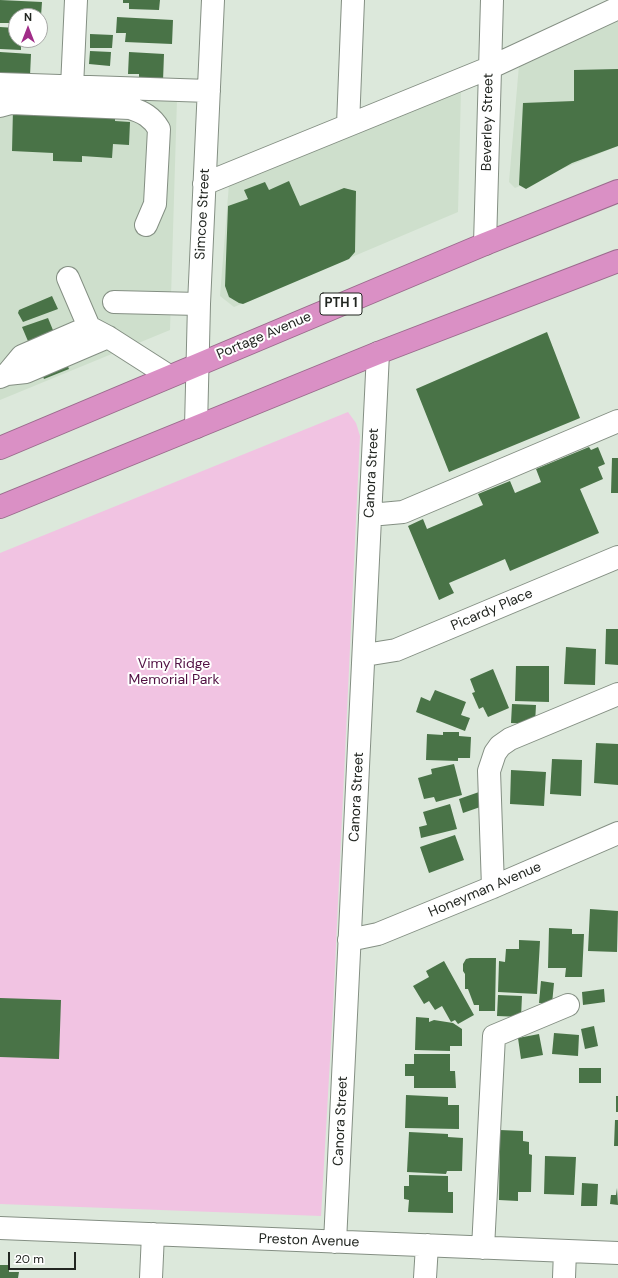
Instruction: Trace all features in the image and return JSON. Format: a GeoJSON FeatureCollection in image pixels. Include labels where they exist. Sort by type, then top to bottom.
{"type":"FeatureCollection","features":[{"type":"Feature","properties":{"kind":"highway","name":"Portage Avenue"},"geometry":{"type":"LineString","coordinates":[[0,448],[197,364],[618,190]]}},
{"type":"Feature","properties":{"kind":"highway"},"geometry":{"type":"LineString","coordinates":[[0,506],[378,353],[618,261]]}},
{"type":"Feature","properties":{"kind":"street"},"geometry":{"type":"LineString","coordinates":[[72,87],[76,0]]}},
{"type":"Feature","properties":{"kind":"street","name":"Simcoe Street"},"geometry":{"type":"LineString","coordinates":[[196,427],[199,304],[213,0]]}},
{"type":"Feature","properties":{"kind":"street"},"geometry":{"type":"LineString","coordinates":[[348,125],[354,0]]}},
{"type":"Feature","properties":{"kind":"street","name":"Beverley Street"},"geometry":{"type":"LineString","coordinates":[[485,244],[492,0]]}},
{"type":"Feature","properties":{"kind":"street"},"geometry":{"type":"LineString","coordinates":[[204,184],[489,68],[618,8]]}},
{"type":"Feature","properties":{"kind":"street"},"geometry":{"type":"LineString","coordinates":[[0,84],[209,91]]}},
{"type":"Feature","properties":{"kind":"street"},"geometry":{"type":"LineString","coordinates":[[0,106],[11,103],[130,108],[143,112],[154,121],[159,129],[155,204],[146,226]]}},
{"type":"Feature","properties":{"kind":"street"},"geometry":{"type":"LineString","coordinates":[[68,278],[99,332],[169,376]]}},
{"type":"Feature","properties":{"kind":"street"},"geometry":{"type":"LineString","coordinates":[[114,302],[199,304]]}},
{"type":"Feature","properties":{"kind":"street"},"geometry":{"type":"LineString","coordinates":[[3,376],[22,356],[99,332]]}},
{"type":"Feature","properties":{"kind":"street","name":"Canora Street"},"geometry":{"type":"LineString","coordinates":[[335,1242],[349,940],[365,655],[378,353]]}},
{"type":"Feature","properties":{"kind":"street"},"geometry":{"type":"LineString","coordinates":[[370,515],[403,512],[618,421]]}},
{"type":"Feature","properties":{"kind":"street","name":"Picardy Place"},"geometry":{"type":"LineString","coordinates":[[365,655],[396,650],[618,557]]}},
{"type":"Feature","properties":{"kind":"street"},"geometry":{"type":"LineString","coordinates":[[493,887],[490,771],[495,753],[500,746],[518,735],[618,694]]}},
{"type":"Feature","properties":{"kind":"street","name":"Honeyman Avenue"},"geometry":{"type":"LineString","coordinates":[[349,940],[378,934],[493,887],[618,833]]}},
{"type":"Feature","properties":{"kind":"street"},"geometry":{"type":"LineString","coordinates":[[483,1248],[494,1036],[568,1005]]}},
{"type":"Feature","properties":{"kind":"street","name":"Preston Avenue"},"geometry":{"type":"LineString","coordinates":[[0,1228],[618,1253]]}},
{"type":"Feature","properties":{"kind":"street"},"geometry":{"type":"LineString","coordinates":[[151,1278],[153,1234]]}},
{"type":"Feature","properties":{"kind":"street"},"geometry":{"type":"LineString","coordinates":[[425,1278],[427,1245]]}},
{"type":"Feature","properties":{"kind":"street"},"geometry":{"type":"LineString","coordinates":[[564,1278],[565,1251]]}},
{"type":"Feature","properties":{"kind":"shaded area"},"geometry":{"type":"Polygon","coordinates":[[[618,19],[618,146],[515,188],[509,182],[519,65],[618,19]]]}},
{"type":"Feature","properties":{"kind":"shaded area"},"geometry":{"type":"Polygon","coordinates":[[[461,90],[458,212],[234,307],[220,296],[229,184],[461,90]]]}},
{"type":"Feature","properties":{"kind":"shaded area"},"geometry":{"type":"Polygon","coordinates":[[[0,91],[177,99],[170,330],[0,400],[0,91]]]}},
{"type":"Feature","properties":{"kind":"green space","name":"Vimy Ridge Memorial Park"},"geometry":{"type":"Polygon","coordinates":[[[348,412],[356,423],[360,436],[333,1008],[321,1216],[0,1204],[0,553],[348,412]]]}},
{"type":"Feature","properties":{"kind":"building"},"geometry":{"type":"Polygon","coordinates":[[[0,0],[42,2],[42,8],[8,8],[8,23],[0,23],[0,0]]]}},
{"type":"Feature","properties":{"kind":"building"},"geometry":{"type":"Polygon","coordinates":[[[123,0],[160,0],[159,10],[129,9],[129,3],[123,3],[123,0]]]}},
{"type":"Feature","properties":{"kind":"building"},"geometry":{"type":"Polygon","coordinates":[[[117,17],[173,20],[172,44],[125,42],[126,33],[116,33],[117,17]]]}},
{"type":"Feature","properties":{"kind":"building"},"geometry":{"type":"Polygon","coordinates":[[[0,27],[8,28],[8,48],[21,48],[21,50],[0,49],[0,27]]]}},
{"type":"Feature","properties":{"kind":"building"},"geometry":{"type":"Polygon","coordinates":[[[90,34],[113,35],[112,48],[90,48],[90,34]]]}},
{"type":"Feature","properties":{"kind":"building"},"geometry":{"type":"Polygon","coordinates":[[[90,51],[111,52],[110,66],[89,64],[90,51]]]}},
{"type":"Feature","properties":{"kind":"building"},"geometry":{"type":"Polygon","coordinates":[[[0,52],[31,54],[30,76],[0,74],[0,52]]]}},
{"type":"Feature","properties":{"kind":"building"},"geometry":{"type":"Polygon","coordinates":[[[129,52],[164,54],[163,81],[139,80],[139,74],[128,74],[129,52]]]}},
{"type":"Feature","properties":{"kind":"building"},"geometry":{"type":"Polygon","coordinates":[[[618,69],[618,146],[572,163],[526,189],[519,185],[523,103],[574,101],[574,70],[618,69]]]}},
{"type":"Feature","properties":{"kind":"building"},"geometry":{"type":"Polygon","coordinates":[[[13,109],[115,115],[115,121],[130,122],[129,145],[113,144],[112,158],[82,156],[82,162],[53,161],[53,153],[12,151],[13,109]]]}},
{"type":"Feature","properties":{"kind":"building"},"geometry":{"type":"Polygon","coordinates":[[[289,181],[300,206],[344,188],[356,191],[355,252],[349,259],[243,304],[239,303],[229,297],[225,286],[228,206],[248,199],[244,190],[265,182],[269,190],[289,181]]]}},
{"type":"Feature","properties":{"kind":"building"},"geometry":{"type":"Polygon","coordinates":[[[52,296],[58,309],[23,322],[18,313],[19,310],[52,296]]]}},
{"type":"Feature","properties":{"kind":"building"},"geometry":{"type":"Polygon","coordinates":[[[48,318],[69,369],[44,379],[22,327],[48,318]]]}},
{"type":"Feature","properties":{"kind":"building"},"geometry":{"type":"Polygon","coordinates":[[[547,332],[580,418],[449,472],[416,389],[547,332]]]}},
{"type":"Feature","properties":{"kind":"building"},"geometry":{"type":"Polygon","coordinates":[[[589,447],[591,450],[598,447],[605,464],[598,467],[603,479],[580,489],[599,533],[510,571],[505,559],[449,583],[454,593],[439,600],[408,526],[423,519],[427,529],[483,505],[478,494],[510,481],[515,493],[541,482],[536,469],[589,447]]]}},
{"type":"Feature","properties":{"kind":"building"},"geometry":{"type":"Polygon","coordinates":[[[612,458],[618,458],[618,493],[611,493],[612,458]]]}},
{"type":"Feature","properties":{"kind":"building"},"geometry":{"type":"Polygon","coordinates":[[[606,629],[618,629],[618,665],[605,664],[606,629]]]}},
{"type":"Feature","properties":{"kind":"building"},"geometry":{"type":"Polygon","coordinates":[[[566,647],[596,649],[595,685],[564,684],[566,647]]]}},
{"type":"Feature","properties":{"kind":"building"},"geometry":{"type":"Polygon","coordinates":[[[516,666],[549,666],[549,702],[515,701],[516,666]]]}},
{"type":"Feature","properties":{"kind":"building"},"geometry":{"type":"Polygon","coordinates":[[[493,669],[509,708],[488,717],[483,707],[479,709],[472,693],[475,692],[470,679],[493,669]]]}},
{"type":"Feature","properties":{"kind":"building"},"geometry":{"type":"Polygon","coordinates":[[[435,690],[466,702],[461,715],[470,718],[465,731],[416,712],[421,697],[430,701],[435,690]]]}},
{"type":"Feature","properties":{"kind":"building"},"geometry":{"type":"Polygon","coordinates":[[[512,704],[536,705],[535,724],[511,723],[512,704]]]}},
{"type":"Feature","properties":{"kind":"building"},"geometry":{"type":"Polygon","coordinates":[[[443,732],[459,732],[459,736],[471,737],[470,758],[458,758],[458,761],[426,760],[427,734],[443,735],[443,732]]]}},
{"type":"Feature","properties":{"kind":"building"},"geometry":{"type":"Polygon","coordinates":[[[596,743],[618,744],[618,785],[594,783],[596,743]]]}},
{"type":"Feature","properties":{"kind":"building"},"geometry":{"type":"Polygon","coordinates":[[[552,759],[582,760],[581,796],[550,794],[552,759]]]}},
{"type":"Feature","properties":{"kind":"building"},"geometry":{"type":"Polygon","coordinates":[[[454,764],[462,795],[436,802],[434,797],[424,799],[418,778],[432,774],[431,769],[454,764]]]}},
{"type":"Feature","properties":{"kind":"building"},"geometry":{"type":"Polygon","coordinates":[[[511,770],[546,772],[544,806],[510,804],[511,770]]]}},
{"type":"Feature","properties":{"kind":"building"},"geometry":{"type":"Polygon","coordinates":[[[479,792],[483,806],[463,813],[459,799],[479,792]]]}},
{"type":"Feature","properties":{"kind":"building"},"geometry":{"type":"Polygon","coordinates":[[[450,804],[457,829],[421,838],[419,827],[427,825],[423,812],[450,804]]]}},
{"type":"Feature","properties":{"kind":"building"},"geometry":{"type":"Polygon","coordinates":[[[455,835],[464,860],[429,873],[420,847],[455,835]]]}},
{"type":"Feature","properties":{"kind":"building"},"geometry":{"type":"Polygon","coordinates":[[[590,909],[618,911],[617,952],[588,951],[590,909]]]}},
{"type":"Feature","properties":{"kind":"building"},"geometry":{"type":"Polygon","coordinates":[[[549,928],[572,929],[572,934],[584,934],[582,977],[565,977],[566,968],[548,968],[549,928]]]}},
{"type":"Feature","properties":{"kind":"building"},"geometry":{"type":"Polygon","coordinates":[[[519,940],[540,941],[537,994],[498,992],[499,961],[505,962],[506,949],[519,949],[519,940]]]}},
{"type":"Feature","properties":{"kind":"building"},"geometry":{"type":"Polygon","coordinates":[[[496,958],[495,1011],[479,1011],[479,1005],[474,1005],[468,989],[465,989],[463,964],[466,959],[496,958]]]}},
{"type":"Feature","properties":{"kind":"building"},"geometry":{"type":"Polygon","coordinates":[[[444,961],[474,1015],[458,1024],[455,1020],[451,1022],[442,1006],[435,1010],[429,1001],[424,1004],[413,986],[429,977],[426,971],[444,961]]]}},
{"type":"Feature","properties":{"kind":"building"},"geometry":{"type":"Polygon","coordinates":[[[541,981],[554,983],[552,1004],[539,1003],[541,981]]]}},
{"type":"Feature","properties":{"kind":"building"},"geometry":{"type":"Polygon","coordinates":[[[604,989],[605,1002],[583,1005],[582,992],[604,989]]]}},
{"type":"Feature","properties":{"kind":"building"},"geometry":{"type":"Polygon","coordinates":[[[498,995],[522,996],[521,1017],[497,1016],[498,995]]]}},
{"type":"Feature","properties":{"kind":"building"},"geometry":{"type":"Polygon","coordinates":[[[0,998],[61,1000],[59,1059],[0,1057],[0,998]]]}},
{"type":"Feature","properties":{"kind":"building"},"geometry":{"type":"Polygon","coordinates":[[[416,1017],[429,1018],[429,1022],[434,1020],[453,1023],[462,1029],[462,1046],[450,1046],[450,1051],[415,1050],[416,1017]]]}},
{"type":"Feature","properties":{"kind":"building"},"geometry":{"type":"Polygon","coordinates":[[[594,1026],[598,1046],[585,1049],[581,1029],[594,1026]]]}},
{"type":"Feature","properties":{"kind":"building"},"geometry":{"type":"Polygon","coordinates":[[[554,1033],[579,1035],[578,1056],[552,1054],[554,1033]]]}},
{"type":"Feature","properties":{"kind":"building"},"geometry":{"type":"Polygon","coordinates":[[[539,1034],[543,1055],[521,1059],[518,1038],[539,1034]]]}},
{"type":"Feature","properties":{"kind":"building"},"geometry":{"type":"Polygon","coordinates":[[[414,1054],[450,1054],[450,1071],[455,1071],[456,1088],[414,1088],[414,1076],[405,1076],[405,1064],[414,1064],[414,1054]]]}},
{"type":"Feature","properties":{"kind":"building"},"geometry":{"type":"Polygon","coordinates":[[[579,1068],[601,1068],[601,1083],[579,1083],[579,1068]]]}},
{"type":"Feature","properties":{"kind":"building"},"geometry":{"type":"Polygon","coordinates":[[[406,1095],[448,1097],[448,1105],[459,1105],[459,1129],[405,1128],[406,1095]]]}},
{"type":"Feature","properties":{"kind":"building"},"geometry":{"type":"Polygon","coordinates":[[[616,1096],[618,1096],[618,1112],[616,1112],[616,1096]]]}},
{"type":"Feature","properties":{"kind":"building"},"geometry":{"type":"Polygon","coordinates":[[[615,1120],[618,1120],[618,1146],[614,1146],[615,1120]]]}},
{"type":"Feature","properties":{"kind":"building"},"geometry":{"type":"Polygon","coordinates":[[[500,1130],[523,1131],[523,1141],[529,1142],[529,1154],[532,1155],[531,1192],[518,1192],[518,1201],[499,1200],[500,1130]]]}},
{"type":"Feature","properties":{"kind":"building"},"geometry":{"type":"Polygon","coordinates":[[[409,1132],[448,1134],[448,1137],[463,1138],[462,1171],[447,1171],[446,1174],[407,1172],[409,1132]]]}},
{"type":"Feature","properties":{"kind":"building"},"geometry":{"type":"Polygon","coordinates":[[[545,1156],[576,1157],[574,1195],[544,1194],[545,1156]]]}},
{"type":"Feature","properties":{"kind":"building"},"geometry":{"type":"Polygon","coordinates":[[[409,1175],[448,1176],[448,1192],[453,1192],[453,1213],[408,1212],[409,1200],[404,1199],[404,1186],[409,1186],[409,1175]]]}},
{"type":"Feature","properties":{"kind":"building"},"geometry":{"type":"Polygon","coordinates":[[[582,1183],[598,1184],[597,1206],[581,1206],[582,1183]]]}},
{"type":"Feature","properties":{"kind":"building"},"geometry":{"type":"Polygon","coordinates":[[[617,1188],[618,1205],[610,1204],[611,1195],[616,1195],[617,1188]]]}},
{"type":"Feature","properties":{"kind":"building"},"geometry":{"type":"Polygon","coordinates":[[[0,1265],[9,1265],[9,1272],[19,1272],[18,1278],[0,1278],[0,1265]]]}}]}
